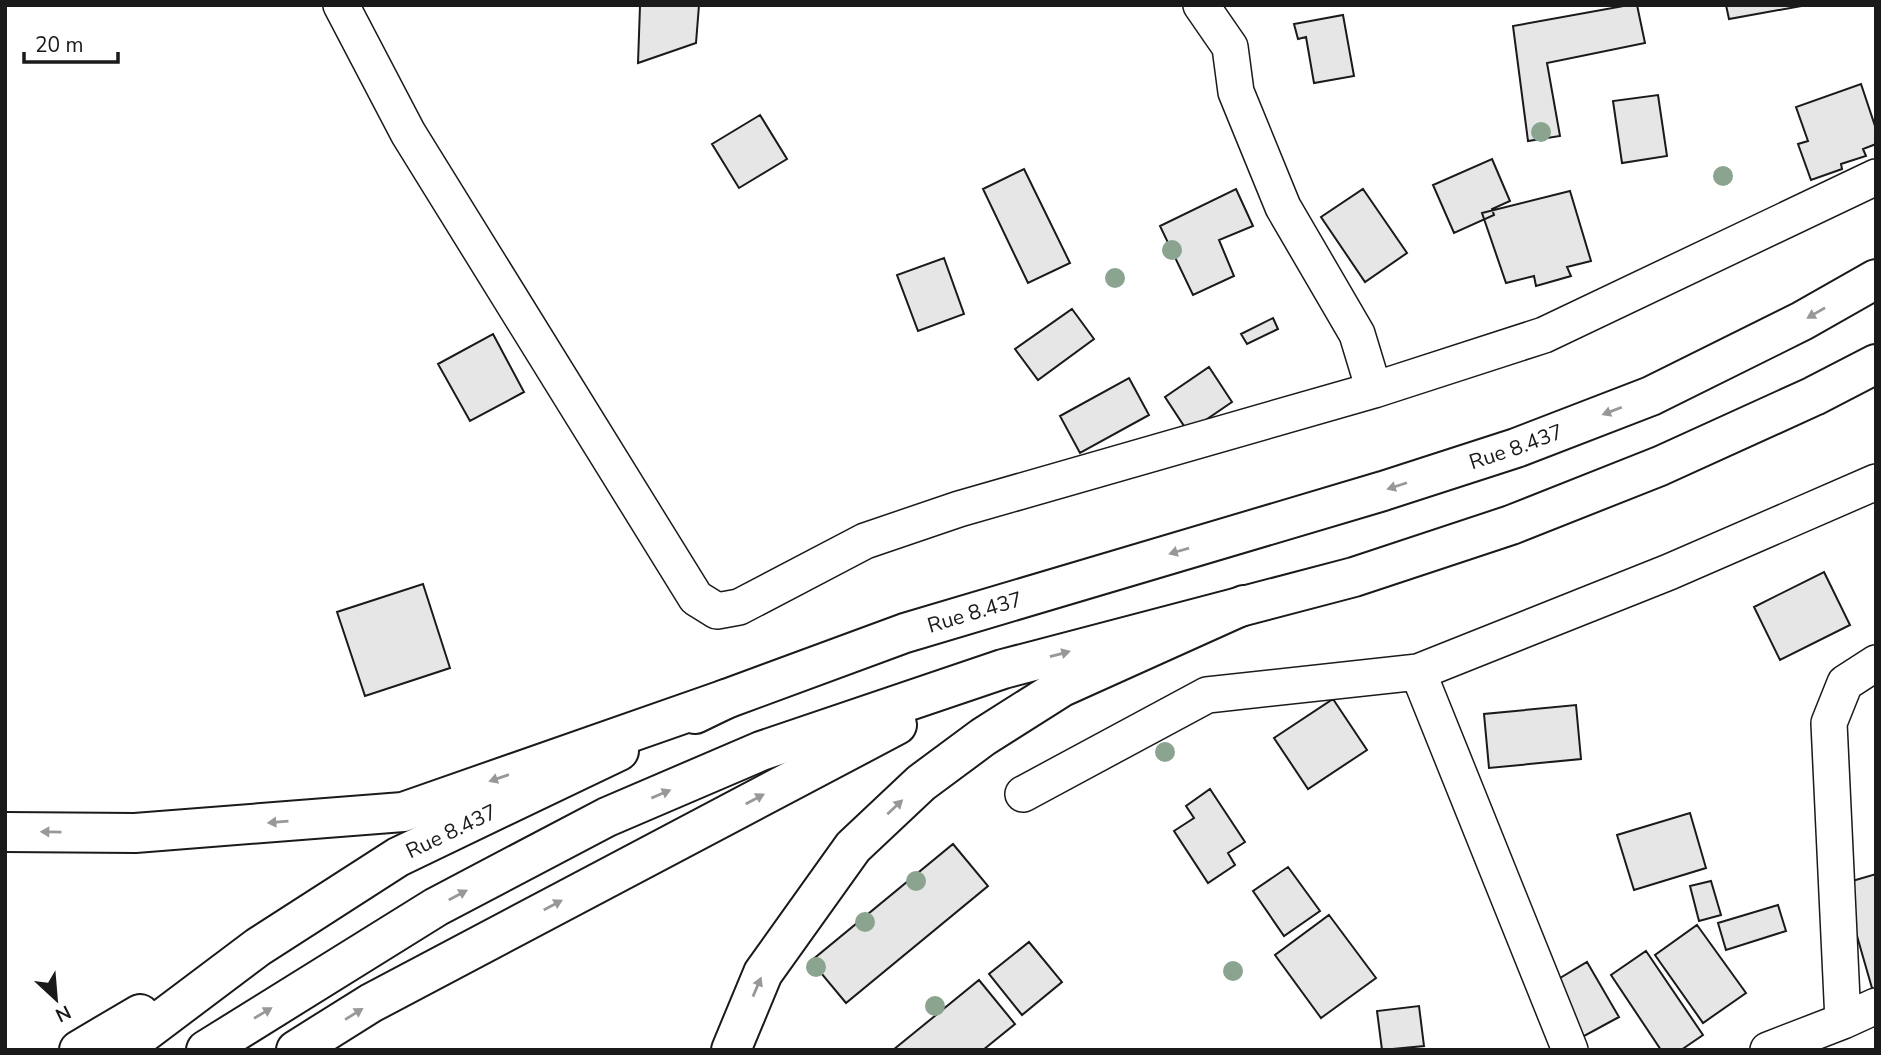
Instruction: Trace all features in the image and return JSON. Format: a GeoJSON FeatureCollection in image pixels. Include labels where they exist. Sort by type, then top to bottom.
{"type":"FeatureCollection","features":[{"type":"Feature","properties":{"kind":"main road","name":"Rue 8.437"},"geometry":{"type":"LineString","coordinates":[[121,1050],[258,947],[398,857],[726,699],[905,633],[1383,491],[1516,448],[1651,396],[1801,321],[1876,279]]}},
{"type":"Feature","properties":{"kind":"main road"},"geometry":{"type":"LineString","coordinates":[[206,1050],[436,907],[607,817],[761,751],[1003,669],[1354,577],[1511,526],[1660,466],[1814,396],[1876,364]]}},
{"type":"Feature","properties":{"kind":"main road"},"geometry":{"type":"LineString","coordinates":[[731,1050],[763,973],[853,847],[921,783],[983,737],[1062,687],[1244,605]]}},
{"type":"Feature","properties":{"kind":"main road"},"geometry":{"type":"LineString","coordinates":[[296,1050],[371,1003],[1003,669]]}},
{"type":"Feature","properties":{"kind":"main road"},"geometry":{"type":"LineString","coordinates":[[5,832],[135,833],[403,812],[726,699]]}},
{"type":"Feature","properties":{"kind":"main road"},"geometry":{"type":"LineString","coordinates":[[79,1050],[258,947]]}},
{"type":"Feature","properties":{"kind":"street"},"geometry":{"type":"LineString","coordinates":[[341,5],[408,133],[688,586],[696,598],[717,611],[739,607],[865,541],[959,509],[1374,390],[1544,335],[1876,177]]}},
{"type":"Feature","properties":{"kind":"street"},"geometry":{"type":"LineString","coordinates":[[1201,5],[1230,47],[1236,92],[1283,207],[1357,334],[1374,390]]}},
{"type":"Feature","properties":{"kind":"street"},"geometry":{"type":"LineString","coordinates":[[1023,794],[1207,695],[1418,672],[1669,572],[1876,482]]}},
{"type":"Feature","properties":{"kind":"street"},"geometry":{"type":"LineString","coordinates":[[1843,1021],[1829,723],[1845,683],[1876,663]]}},
{"type":"Feature","properties":{"kind":"street"},"geometry":{"type":"LineString","coordinates":[[1418,672],[1570,1050]]}},
{"type":"Feature","properties":{"kind":"street"},"geometry":{"type":"LineString","coordinates":[[1768,1050],[1876,1006]]}},
{"type":"Feature","properties":{"kind":"building"},"geometry":{"type":"Polygon","coordinates":[[[699,5],[696,43],[638,63],[640,6],[699,5]]]}},
{"type":"Feature","properties":{"kind":"building"},"geometry":{"type":"Polygon","coordinates":[[[1637,5],[1645,43],[1547,63],[1560,136],[1528,141],[1513,26],[1637,5]]]}},
{"type":"Feature","properties":{"kind":"building"},"geometry":{"type":"Polygon","coordinates":[[[1726,5],[1807,5],[1729,19],[1726,5]]]}},
{"type":"Feature","properties":{"kind":"building"},"geometry":{"type":"Polygon","coordinates":[[[1343,15],[1354,76],[1314,83],[1306,37],[1298,39],[1294,24],[1343,15]]]}},
{"type":"Feature","properties":{"kind":"building"},"geometry":{"type":"Polygon","coordinates":[[[1861,84],[1876,129],[1876,144],[1863,149],[1866,156],[1841,164],[1842,169],[1811,180],[1798,144],[1808,141],[1796,107],[1861,84]]]}},
{"type":"Feature","properties":{"kind":"building"},"geometry":{"type":"Polygon","coordinates":[[[1658,95],[1667,156],[1622,163],[1613,101],[1658,95]]]}},
{"type":"Feature","properties":{"kind":"building"},"geometry":{"type":"Polygon","coordinates":[[[760,115],[787,159],[739,188],[712,144],[760,115]]]}},
{"type":"Feature","properties":{"kind":"building"},"geometry":{"type":"Polygon","coordinates":[[[1492,159],[1510,201],[1492,209],[1494,215],[1454,233],[1433,185],[1492,159]]]}},
{"type":"Feature","properties":{"kind":"building"},"geometry":{"type":"Polygon","coordinates":[[[1024,169],[1070,263],[1028,283],[983,189],[1024,169]]]}},
{"type":"Feature","properties":{"kind":"building"},"geometry":{"type":"Polygon","coordinates":[[[1236,189],[1253,226],[1219,240],[1234,276],[1193,295],[1160,226],[1236,189]]]}},
{"type":"Feature","properties":{"kind":"building"},"geometry":{"type":"Polygon","coordinates":[[[1363,189],[1407,253],[1365,282],[1321,217],[1363,189]]]}},
{"type":"Feature","properties":{"kind":"building"},"geometry":{"type":"Polygon","coordinates":[[[1570,191],[1591,261],[1567,267],[1571,276],[1536,286],[1534,276],[1506,283],[1482,213],[1570,191]]]}},
{"type":"Feature","properties":{"kind":"building"},"geometry":{"type":"Polygon","coordinates":[[[944,258],[964,314],[918,331],[897,275],[944,258]]]}},
{"type":"Feature","properties":{"kind":"building"},"geometry":{"type":"Polygon","coordinates":[[[1072,309],[1094,339],[1038,380],[1015,349],[1072,309]]]}},
{"type":"Feature","properties":{"kind":"building"},"geometry":{"type":"Polygon","coordinates":[[[1273,318],[1278,329],[1247,344],[1241,334],[1273,318]]]}},
{"type":"Feature","properties":{"kind":"building"},"geometry":{"type":"Polygon","coordinates":[[[493,334],[524,392],[470,421],[438,364],[493,334]]]}},
{"type":"Feature","properties":{"kind":"building"},"geometry":{"type":"Polygon","coordinates":[[[1209,367],[1232,402],[1188,432],[1165,397],[1209,367]]]}},
{"type":"Feature","properties":{"kind":"building"},"geometry":{"type":"Polygon","coordinates":[[[1129,378],[1149,415],[1080,453],[1060,416],[1129,378]]]}},
{"type":"Feature","properties":{"kind":"building"},"geometry":{"type":"Polygon","coordinates":[[[1824,572],[1850,625],[1780,660],[1754,607],[1824,572]]]}},
{"type":"Feature","properties":{"kind":"building"},"geometry":{"type":"Polygon","coordinates":[[[423,584],[450,668],[365,696],[337,612],[423,584]]]}},
{"type":"Feature","properties":{"kind":"building"},"geometry":{"type":"Polygon","coordinates":[[[1333,699],[1367,750],[1308,789],[1274,738],[1333,699]]]}},
{"type":"Feature","properties":{"kind":"building"},"geometry":{"type":"Polygon","coordinates":[[[1576,705],[1581,759],[1489,768],[1484,714],[1576,705]]]}},
{"type":"Feature","properties":{"kind":"building"},"geometry":{"type":"Polygon","coordinates":[[[1210,789],[1245,842],[1228,853],[1235,865],[1208,883],[1174,831],[1194,818],[1186,806],[1210,789]]]}},
{"type":"Feature","properties":{"kind":"building"},"geometry":{"type":"Polygon","coordinates":[[[1690,813],[1706,868],[1634,890],[1617,835],[1690,813]]]}},
{"type":"Feature","properties":{"kind":"building"},"geometry":{"type":"Polygon","coordinates":[[[953,844],[988,886],[846,1003],[811,961],[953,844]]]}},
{"type":"Feature","properties":{"kind":"building"},"geometry":{"type":"Polygon","coordinates":[[[1288,867],[1320,911],[1284,936],[1253,891],[1288,867]]]}},
{"type":"Feature","properties":{"kind":"building"},"geometry":{"type":"Polygon","coordinates":[[[1876,874],[1876,994],[1874,995],[1842,884],[1876,874]]]}},
{"type":"Feature","properties":{"kind":"building"},"geometry":{"type":"Polygon","coordinates":[[[1711,881],[1721,915],[1699,921],[1690,886],[1711,881]]]}},
{"type":"Feature","properties":{"kind":"building"},"geometry":{"type":"Polygon","coordinates":[[[1778,905],[1786,931],[1726,950],[1718,923],[1778,905]]]}},
{"type":"Feature","properties":{"kind":"building"},"geometry":{"type":"Polygon","coordinates":[[[1329,915],[1376,978],[1321,1018],[1275,955],[1329,915]]]}},
{"type":"Feature","properties":{"kind":"building"},"geometry":{"type":"Polygon","coordinates":[[[1697,925],[1746,993],[1703,1023],[1655,955],[1697,925]]]}},
{"type":"Feature","properties":{"kind":"building"},"geometry":{"type":"Polygon","coordinates":[[[1029,942],[1062,982],[1022,1015],[989,974],[1029,942]]]}},
{"type":"Feature","properties":{"kind":"building"},"geometry":{"type":"Polygon","coordinates":[[[1646,951],[1703,1035],[1681,1050],[1661,1050],[1611,975],[1646,951]]]}},
{"type":"Feature","properties":{"kind":"building"},"geometry":{"type":"Polygon","coordinates":[[[1587,962],[1619,1017],[1575,1041],[1545,987],[1587,962]]]}},
{"type":"Feature","properties":{"kind":"building"},"geometry":{"type":"Polygon","coordinates":[[[979,980],[1015,1024],[983,1050],[893,1050],[979,980]]]}},
{"type":"Feature","properties":{"kind":"building"},"geometry":{"type":"Polygon","coordinates":[[[1419,1006],[1424,1046],[1382,1050],[1377,1011],[1419,1006]]]}}]}
